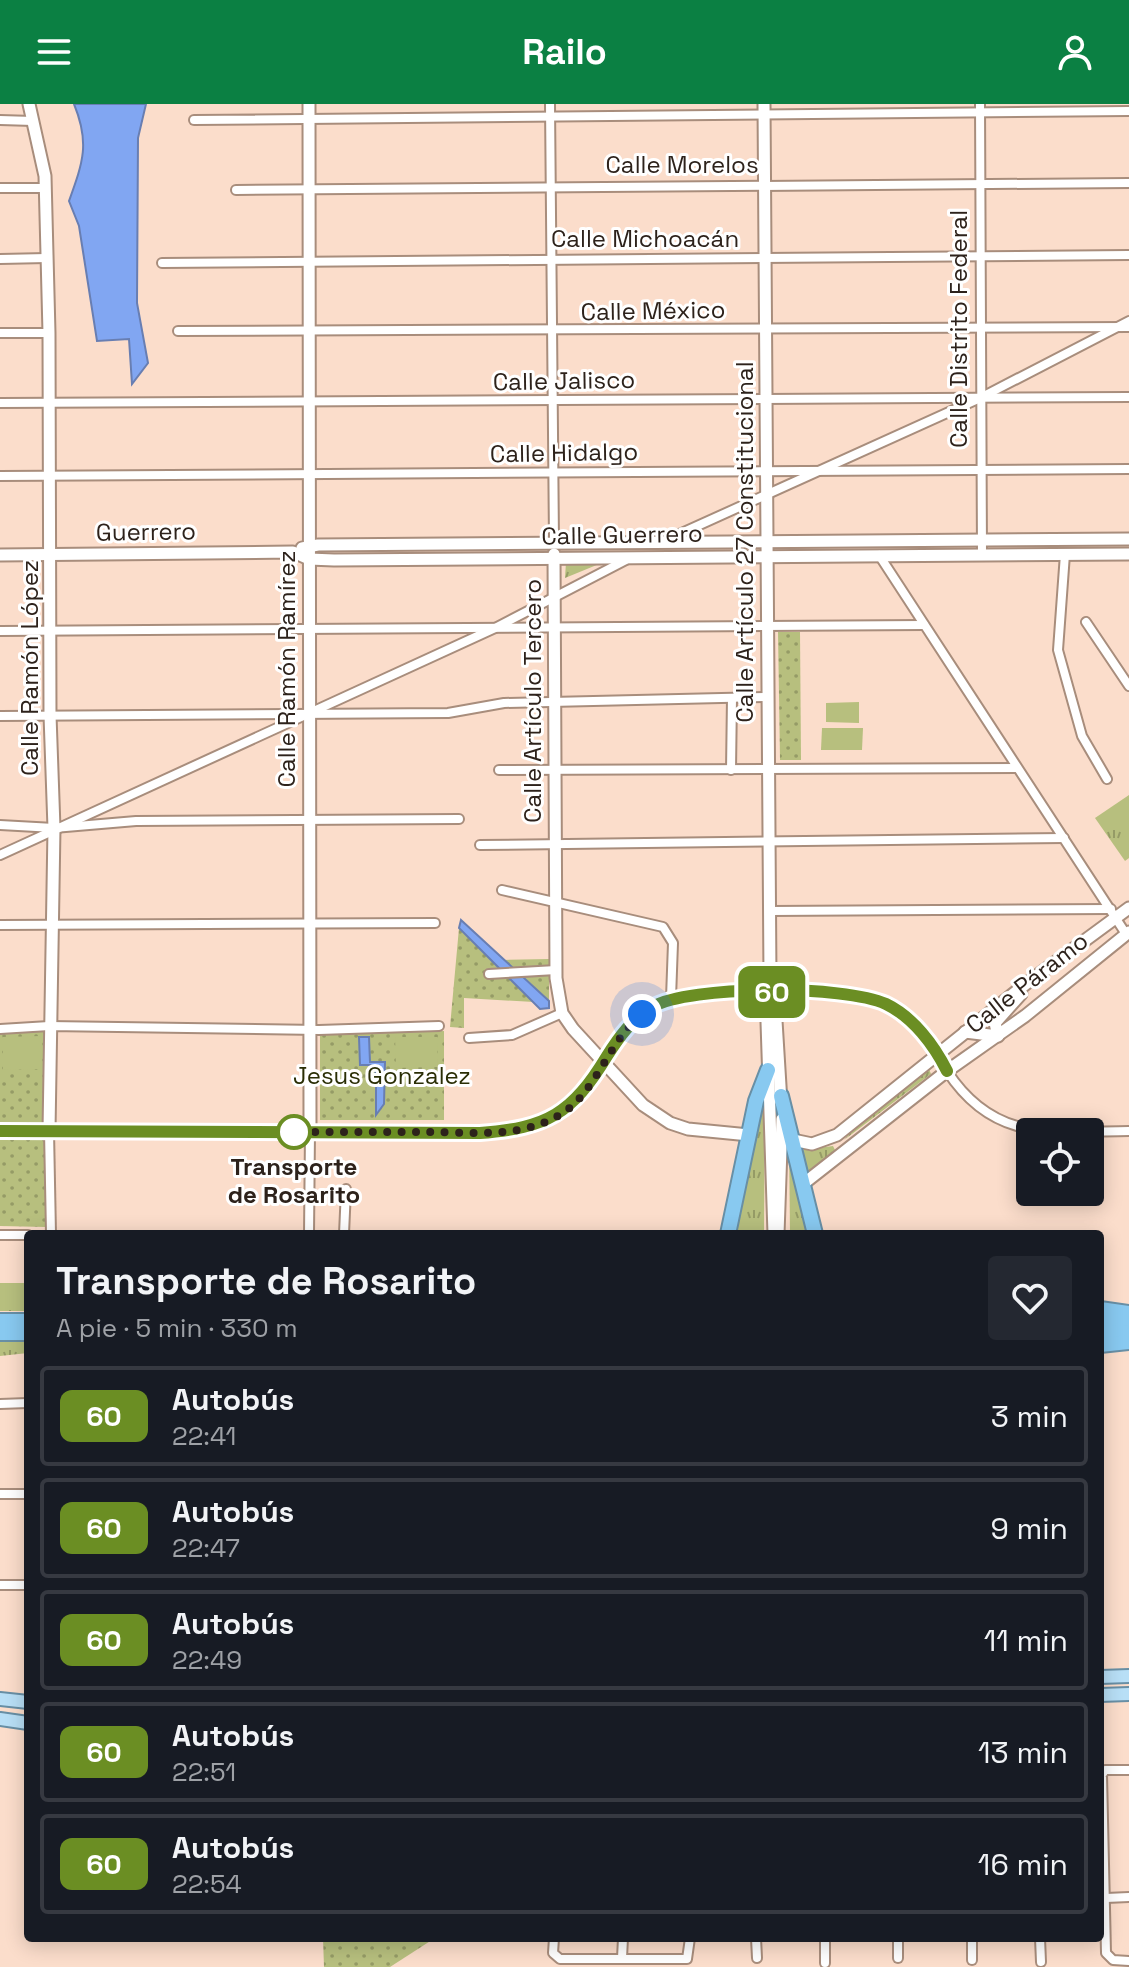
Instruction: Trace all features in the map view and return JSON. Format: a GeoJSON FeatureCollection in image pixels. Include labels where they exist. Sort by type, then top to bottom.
{"type":"FeatureCollection","features":[{"type":"Feature","properties":{"kind":"highway"},"geometry":{"type":"LineString","coordinates":[[729,1230],[756,1101],[768,1070]]}},
{"type":"Feature","properties":{"kind":"highway"},"geometry":{"type":"LineString","coordinates":[[781,1096],[814,1230]]}},
{"type":"Feature","properties":{"kind":"highway"},"geometry":{"type":"LineString","coordinates":[[1104,1310],[1129,1313]]}},
{"type":"Feature","properties":{"kind":"highway"},"geometry":{"type":"LineString","coordinates":[[0,1321],[24,1321]]}},
{"type":"Feature","properties":{"kind":"highway"},"geometry":{"type":"LineString","coordinates":[[1104,1322],[1129,1322]]}},
{"type":"Feature","properties":{"kind":"highway"},"geometry":{"type":"LineString","coordinates":[[1104,1332],[1129,1333]]}},
{"type":"Feature","properties":{"kind":"highway"},"geometry":{"type":"LineString","coordinates":[[0,1333],[24,1333]]}},
{"type":"Feature","properties":{"kind":"highway"},"geometry":{"type":"LineString","coordinates":[[1104,1345],[1129,1342]]}},
{"type":"Feature","properties":{"kind":"main road"},"geometry":{"type":"LineString","coordinates":[[1104,1677],[1129,1676]]}},
{"type":"Feature","properties":{"kind":"main road"},"geometry":{"type":"LineString","coordinates":[[1104,1695],[1129,1694]]}},
{"type":"Feature","properties":{"kind":"main road"},"geometry":{"type":"LineString","coordinates":[[0,1699],[24,1702]]}},
{"type":"Feature","properties":{"kind":"main road"},"geometry":{"type":"LineString","coordinates":[[0,1719],[24,1722]]}},
{"type":"Feature","properties":{"kind":"street","name":"Calle Ramón López"},"geometry":{"type":"LineString","coordinates":[[29,104],[46,188],[49,333],[52,555],[50,715],[54,828],[49,1026],[51,1230]]}},
{"type":"Feature","properties":{"kind":"street","name":"Calle Ramón Ramírez"},"geometry":{"type":"LineString","coordinates":[[309,104],[309,1230]]}},
{"type":"Feature","properties":{"kind":"street","name":"Calle Artículo Tercero"},"geometry":{"type":"LineString","coordinates":[[550,104],[556,970],[557,996],[562,1013]]}},
{"type":"Feature","properties":{"kind":"street","name":"Calle Distrito Federal"},"geometry":{"type":"LineString","coordinates":[[980,108],[982,554]]}},
{"type":"Feature","properties":{"kind":"street"},"geometry":{"type":"LineString","coordinates":[[194,120],[550,116],[764,109],[1129,111]]}},
{"type":"Feature","properties":{"kind":"street","name":"Calle Artículo 27 Constitucional"},"geometry":{"type":"LineString","coordinates":[[764,109],[770,979],[781,1096],[783,1161],[776,1230]]}},
{"type":"Feature","properties":{"kind":"street"},"geometry":{"type":"LineString","coordinates":[[0,120],[33,121]]}},
{"type":"Feature","properties":{"kind":"street","name":"Calle Morelos"},"geometry":{"type":"LineString","coordinates":[[236,190],[1129,183]]}},
{"type":"Feature","properties":{"kind":"street"},"geometry":{"type":"LineString","coordinates":[[0,188],[46,188]]}},
{"type":"Feature","properties":{"kind":"street","name":"Calle Michoacán"},"geometry":{"type":"LineString","coordinates":[[162,263],[1129,255]]}},
{"type":"Feature","properties":{"kind":"street"},"geometry":{"type":"LineString","coordinates":[[0,259],[47,258]]}},
{"type":"Feature","properties":{"kind":"street"},"geometry":{"type":"LineString","coordinates":[[664,541],[980,398],[1114,327],[1129,324]]}},
{"type":"Feature","properties":{"kind":"street","name":"Calle México"},"geometry":{"type":"LineString","coordinates":[[178,331],[551,332],[1114,327]]}},
{"type":"Feature","properties":{"kind":"street"},"geometry":{"type":"LineString","coordinates":[[0,333],[49,333]]}},
{"type":"Feature","properties":{"kind":"street","name":"Calle Jalisco"},"geometry":{"type":"LineString","coordinates":[[0,403],[1129,397]]}},
{"type":"Feature","properties":{"kind":"street","name":"Calle Hidalgo"},"geometry":{"type":"LineString","coordinates":[[0,476],[1129,469]]}},
{"type":"Feature","properties":{"kind":"street","name":"Calle Guerrero"},"geometry":{"type":"LineString","coordinates":[[309,559],[630,558],[767,548],[1129,539]]}},
{"type":"Feature","properties":{"kind":"street","name":"Calle Guerrero"},"geometry":{"type":"LineString","coordinates":[[309,545],[664,541],[879,555],[1129,554]]}},
{"type":"Feature","properties":{"kind":"street","name":"Guerrero"},"geometry":{"type":"LineString","coordinates":[[0,555],[293,552],[309,545]]}},
{"type":"Feature","properties":{"kind":"street","name":"Guerrero"},"geometry":{"type":"LineString","coordinates":[[293,552],[309,559]]}},
{"type":"Feature","properties":{"kind":"street"},"geometry":{"type":"LineString","coordinates":[[1065,554],[1058,650],[1082,736],[1107,779]]}},
{"type":"Feature","properties":{"kind":"street"},"geometry":{"type":"LineString","coordinates":[[879,555],[1128,933]]}},
{"type":"Feature","properties":{"kind":"street"},"geometry":{"type":"LineString","coordinates":[[0,855],[495,628],[630,558]]}},
{"type":"Feature","properties":{"kind":"street"},"geometry":{"type":"LineString","coordinates":[[1086,622],[1129,686]]}},
{"type":"Feature","properties":{"kind":"street"},"geometry":{"type":"LineString","coordinates":[[0,631],[924,625]]}},
{"type":"Feature","properties":{"kind":"street"},"geometry":{"type":"LineString","coordinates":[[0,716],[448,713],[493,704],[768,697]]}},
{"type":"Feature","properties":{"kind":"street"},"geometry":{"type":"LineString","coordinates":[[731,770],[732,698]]}},
{"type":"Feature","properties":{"kind":"street"},"geometry":{"type":"LineString","coordinates":[[499,770],[1017,768]]}},
{"type":"Feature","properties":{"kind":"street"},"geometry":{"type":"LineString","coordinates":[[0,825],[54,828],[136,821],[459,819]]}},
{"type":"Feature","properties":{"kind":"street"},"geometry":{"type":"LineString","coordinates":[[480,845],[1064,838]]}},
{"type":"Feature","properties":{"kind":"street"},"geometry":{"type":"LineString","coordinates":[[502,890],[666,929],[673,943],[671,998]]}},
{"type":"Feature","properties":{"kind":"street"},"geometry":{"type":"LineString","coordinates":[[770,911],[1113,914],[1129,908]]}},
{"type":"Feature","properties":{"kind":"street","name":"Calle Páramo"},"geometry":{"type":"LineString","coordinates":[[793,1140],[812,1144],[837,1135],[1113,914]]}},
{"type":"Feature","properties":{"kind":"street"},"geometry":{"type":"LineString","coordinates":[[0,925],[435,923]]}},
{"type":"Feature","properties":{"kind":"street","name":"Calle Páramo"},"geometry":{"type":"LineString","coordinates":[[803,1184],[1128,933]]}},
{"type":"Feature","properties":{"kind":"street"},"geometry":{"type":"LineString","coordinates":[[489,974],[556,970]]}},
{"type":"Feature","properties":{"kind":"street"},"geometry":{"type":"LineString","coordinates":[[965,1032],[998,1036],[995,1023],[1027,983]]}},
{"type":"Feature","properties":{"kind":"street"},"geometry":{"type":"LineString","coordinates":[[0,1131],[480,1133],[531,1127],[551,1119],[576,1102],[634,1020],[671,998],[696,994],[771,992],[828,992],[872,998],[907,1019],[938,1053],[947,1071],[973,1104],[1007,1125],[1046,1132],[1129,1131]]}},
{"type":"Feature","properties":{"kind":"street","name":"Calle Artículo 27 Constitucional"},"geometry":{"type":"LineString","coordinates":[[771,992],[768,1070],[776,1230]]}},
{"type":"Feature","properties":{"kind":"street"},"geometry":{"type":"LineString","coordinates":[[469,1038],[512,1035],[562,1013],[643,1105],[670,1123],[749,1135]]}},
{"type":"Feature","properties":{"kind":"street"},"geometry":{"type":"LineString","coordinates":[[0,1029],[49,1026],[309,1030],[439,1026]]}},
{"type":"Feature","properties":{"kind":"street"},"geometry":{"type":"LineString","coordinates":[[344,1230],[346,1189]]}},
{"type":"Feature","properties":{"kind":"street"},"geometry":{"type":"LineString","coordinates":[[0,1235],[24,1235]]}},
{"type":"Feature","properties":{"kind":"street"},"geometry":{"type":"LineString","coordinates":[[0,1404],[24,1403]]}},
{"type":"Feature","properties":{"kind":"street"},"geometry":{"type":"LineString","coordinates":[[0,1494],[24,1494]]}},
{"type":"Feature","properties":{"kind":"street"},"geometry":{"type":"LineString","coordinates":[[0,1585],[24,1585]]}},
{"type":"Feature","properties":{"kind":"street"},"geometry":{"type":"LineString","coordinates":[[1104,1772],[1129,1770]]}},
{"type":"Feature","properties":{"kind":"street"},"geometry":{"type":"LineString","coordinates":[[1104,1886],[1108,1957],[1129,1961]]}},
{"type":"Feature","properties":{"kind":"street"},"geometry":{"type":"LineString","coordinates":[[1106,1898],[1129,1897]]}},
{"type":"Feature","properties":{"kind":"street"},"geometry":{"type":"LineString","coordinates":[[554,1942],[553,1953],[560,1959],[687,1959],[689,1942]]}},
{"type":"Feature","properties":{"kind":"street"},"geometry":{"type":"LineString","coordinates":[[622,1958],[623,1942]]}},
{"type":"Feature","properties":{"kind":"street"},"geometry":{"type":"LineString","coordinates":[[756,1942],[757,1958]]}},
{"type":"Feature","properties":{"kind":"street"},"geometry":{"type":"LineString","coordinates":[[825,1942],[825,1963]]}},
{"type":"Feature","properties":{"kind":"street"},"geometry":{"type":"LineString","coordinates":[[898,1942],[898,1958]]}},
{"type":"Feature","properties":{"kind":"street"},"geometry":{"type":"LineString","coordinates":[[972,1942],[972,1960]]}},
{"type":"Feature","properties":{"kind":"street"},"geometry":{"type":"LineString","coordinates":[[1040,1942],[1041,1962]]}},
{"type":"Feature","properties":{"kind":"green space"},"geometry":{"type":"Polygon","coordinates":[[[566,562],[604,562],[565,578],[566,562]]]}},
{"type":"Feature","properties":{"kind":"green space"},"geometry":{"type":"Polygon","coordinates":[[[778,632],[800,632],[801,760],[780,760],[778,632]]]}},
{"type":"Feature","properties":{"kind":"green space"},"geometry":{"type":"Polygon","coordinates":[[[859,702],[859,723],[826,722],[826,703],[859,702]]]}},
{"type":"Feature","properties":{"kind":"green space"},"geometry":{"type":"Polygon","coordinates":[[[822,728],[863,728],[862,750],[821,750],[822,728]]]}},
{"type":"Feature","properties":{"kind":"green space"},"geometry":{"type":"Polygon","coordinates":[[[1129,795],[1129,858],[1125,861],[1095,818],[1129,795]]]}},
{"type":"Feature","properties":{"kind":"green space"},"geometry":{"type":"Polygon","coordinates":[[[459,928],[534,1002],[464,998],[464,1028],[450,1027],[459,928]]]}},
{"type":"Feature","properties":{"kind":"green space"},"geometry":{"type":"Polygon","coordinates":[[[549,959],[549,1001],[502,960],[549,959]]]}},
{"type":"Feature","properties":{"kind":"green space"},"geometry":{"type":"Polygon","coordinates":[[[45,1030],[46,1227],[0,1226],[0,1031],[45,1030]]]}},
{"type":"Feature","properties":{"kind":"green space","name":"Jesus Gonzalez"},"geometry":{"type":"Polygon","coordinates":[[[444,1031],[444,1120],[320,1120],[320,1034],[444,1031]]]}},
{"type":"Feature","properties":{"kind":"green space"},"geometry":{"type":"Polygon","coordinates":[[[40,1036],[40,1069],[3,1070],[3,1037],[40,1036]]]}},
{"type":"Feature","properties":{"kind":"green space"},"geometry":{"type":"Polygon","coordinates":[[[395,1037],[437,1037],[438,1067],[396,1068],[395,1037]]]}},
{"type":"Feature","properties":{"kind":"green space"},"geometry":{"type":"Polygon","coordinates":[[[929,1069],[931,1074],[844,1140],[865,1117],[929,1069]]]}},
{"type":"Feature","properties":{"kind":"green space"},"geometry":{"type":"Polygon","coordinates":[[[765,1091],[764,1230],[735,1230],[765,1091]]]}},
{"type":"Feature","properties":{"kind":"green space"},"geometry":{"type":"Polygon","coordinates":[[[789,1138],[808,1230],[790,1230],[789,1138]]]}},
{"type":"Feature","properties":{"kind":"green space"},"geometry":{"type":"Polygon","coordinates":[[[833,1146],[835,1150],[807,1173],[802,1150],[833,1146]]]}},
{"type":"Feature","properties":{"kind":"green space"},"geometry":{"type":"Polygon","coordinates":[[[0,1283],[24,1283],[24,1311],[0,1311],[0,1283]]]}},
{"type":"Feature","properties":{"kind":"green space"},"geometry":{"type":"Polygon","coordinates":[[[0,1337],[24,1337],[24,1353],[0,1356],[0,1337]]]}},
{"type":"Feature","properties":{"kind":"green space"},"geometry":{"type":"Polygon","coordinates":[[[323,1942],[429,1942],[390,1967],[324,1967],[323,1942]]]}},
{"type":"Feature","properties":{"kind":"water"},"geometry":{"type":"Polygon","coordinates":[[[74,104],[146,104],[138,138],[137,303],[148,363],[132,384],[129,339],[97,341],[79,226],[69,201],[83,152],[82,130],[74,104]]]}},
{"type":"Feature","properties":{"kind":"water"},"geometry":{"type":"Polygon","coordinates":[[[461,920],[549,1001],[549,1008],[540,1009],[459,928],[461,920]]]}},
{"type":"Feature","properties":{"kind":"water"},"geometry":{"type":"Polygon","coordinates":[[[359,1037],[369,1037],[370,1062],[385,1062],[384,1104],[376,1115],[376,1073],[371,1065],[360,1065],[359,1037]]]}},
{"type":"Feature","properties":{"kind":"bus line","name":"60"},"geometry":{"type":"LineString","coordinates":[[0,1131],[480,1133],[531,1127],[551,1119],[576,1102],[634,1020],[671,998],[696,994],[793,991],[872,998],[889,1005],[924,1035],[947,1071]]}},
{"type":"Feature","properties":{"kind":"place","name":"Transporte de Rosarito"},"geometry":{"type":"Point","coordinates":[294,1132]}},
{"type":"Feature","properties":{"kind":"route"},"geometry":{"type":"LineString","coordinates":[[294,1132],[283,1132],[480,1133],[531,1127],[551,1119],[576,1102],[620,1036],[642,1014]]}}]}
